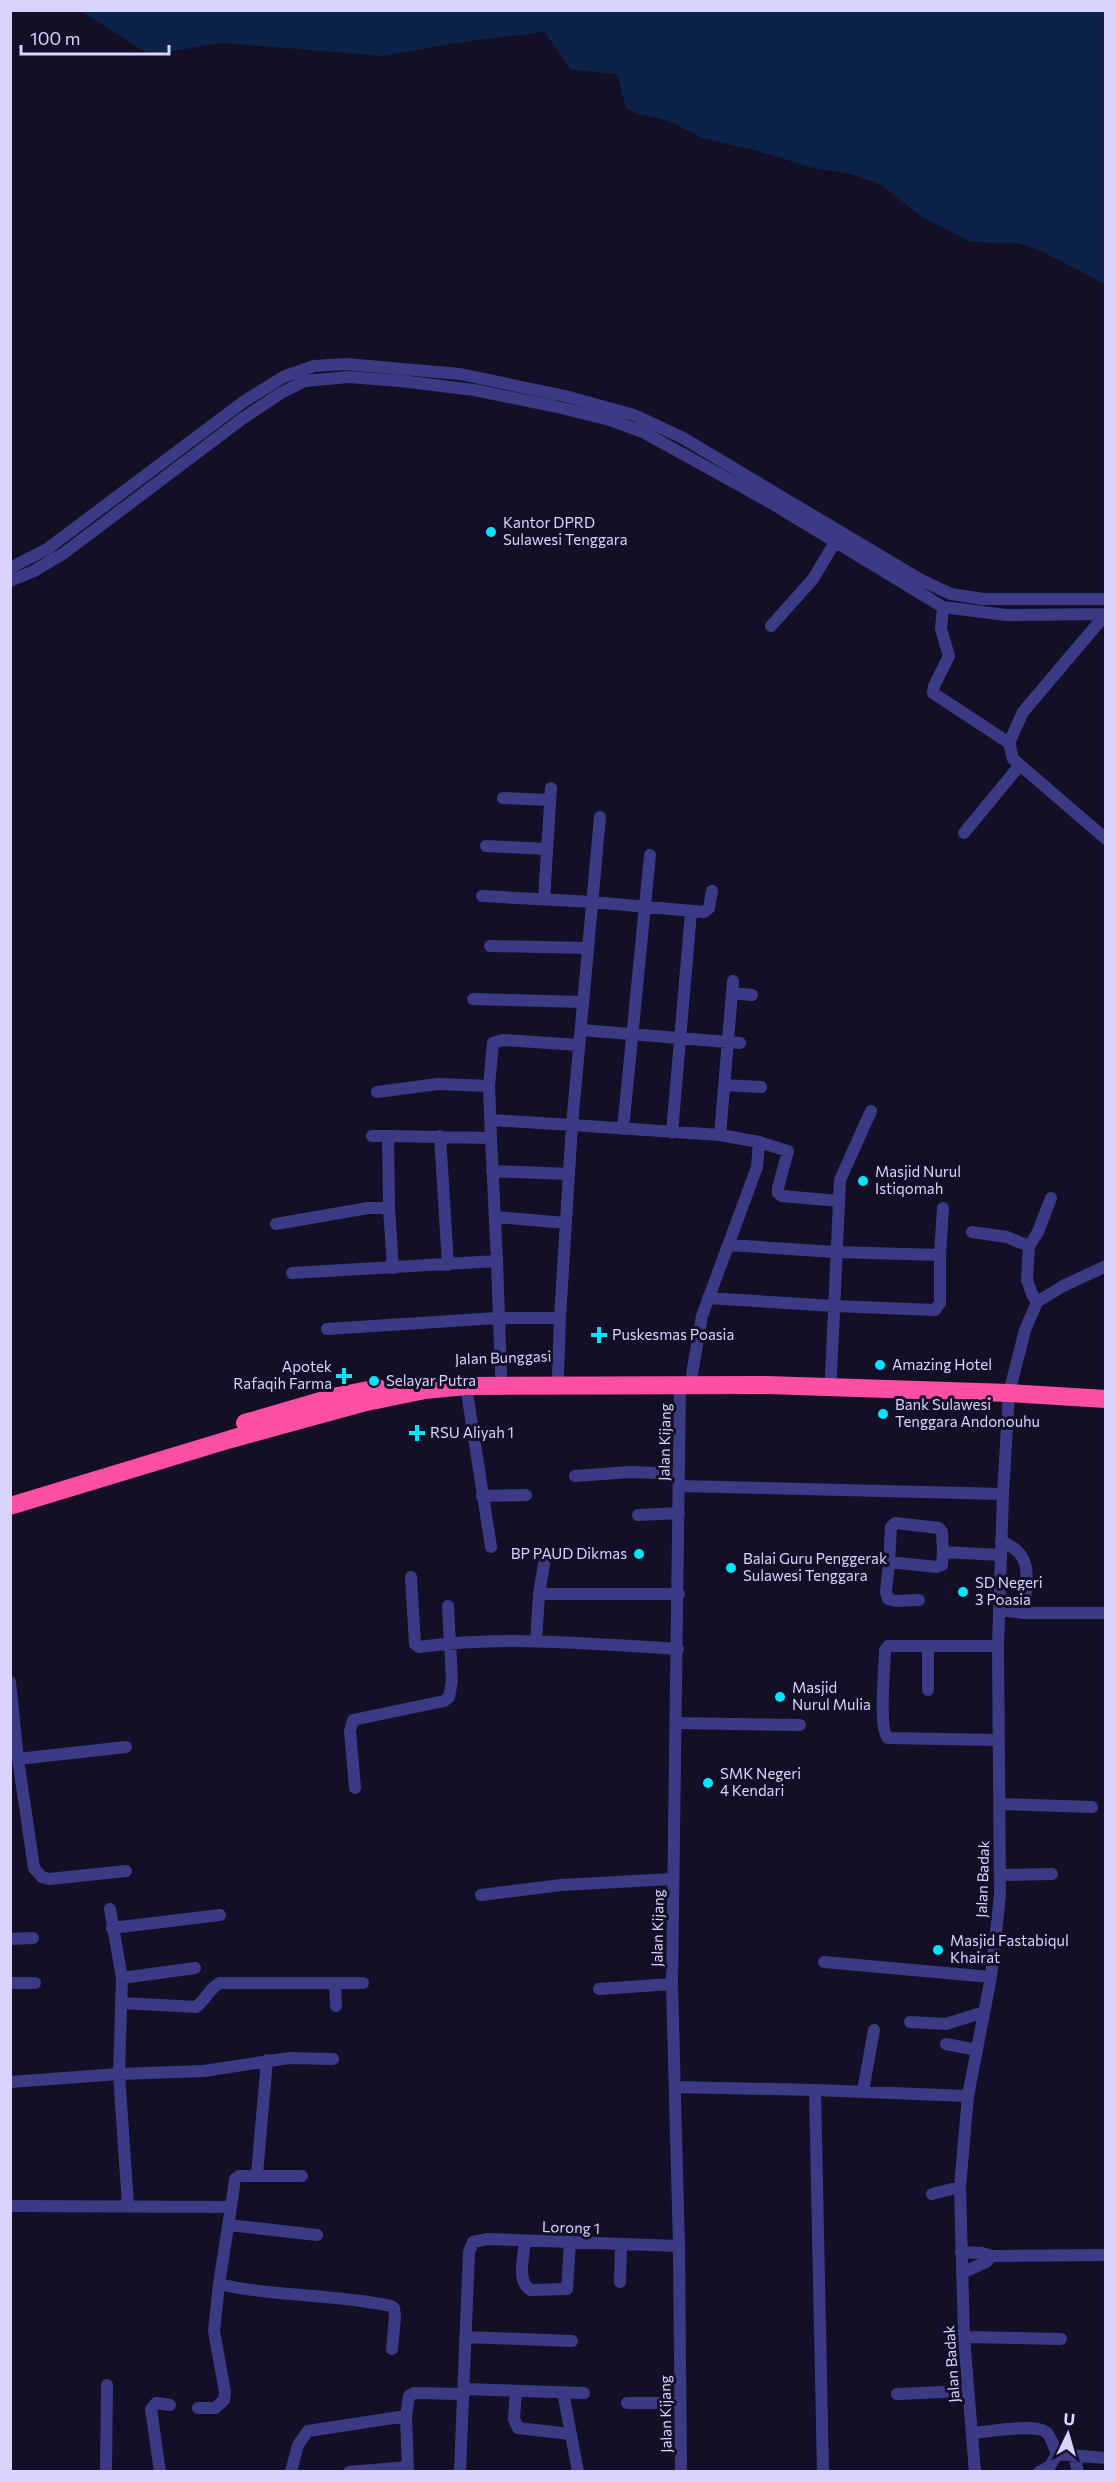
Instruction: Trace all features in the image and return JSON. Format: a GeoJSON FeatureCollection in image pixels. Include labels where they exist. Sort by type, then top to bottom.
{"type":"FeatureCollection","features":[{"type":"Feature","properties":{"kind":"highway","name":"Jalan Bunggasi"},"geometry":{"type":"LineString","coordinates":[[10,1493],[424,1380],[501,1374],[558,1375],[590,1379]]}},
{"type":"Feature","properties":{"kind":"highway","name":"Jalan Bunggasi"},"geometry":{"type":"LineString","coordinates":[[330,1406],[466,1386],[590,1379],[686,1380],[831,1376],[1010,1388]]}},
{"type":"Feature","properties":{"kind":"highway","name":"Jalan Bunggasi"},"geometry":{"type":"LineString","coordinates":[[686,1380],[809,1386],[1010,1388]]}},
{"type":"Feature","properties":{"kind":"highway"},"geometry":{"type":"LineString","coordinates":[[1010,1388],[1106,1390]]}},
{"type":"Feature","properties":{"kind":"highway"},"geometry":{"type":"LineString","coordinates":[[1010,1388],[1106,1399]]}},
{"type":"Feature","properties":{"kind":"highway","name":"Jalan Bunggasi"},"geometry":{"type":"LineString","coordinates":[[10,1506],[229,1433]]}},
{"type":"Feature","properties":{"kind":"street"},"geometry":{"type":"LineString","coordinates":[[10,568],[47,549],[243,402],[283,377],[307,368],[327,364],[389,366],[460,374],[596,403],[653,423],[683,438],[921,580],[951,594],[983,598],[1106,600]]}},
{"type":"Feature","properties":{"kind":"street"},"geometry":{"type":"LineString","coordinates":[[10,580],[34,571],[64,553],[242,419],[281,393],[298,384],[319,379],[348,377],[459,387],[553,406],[610,420],[643,432],[943,607],[1006,615],[1106,614]]}},
{"type":"Feature","properties":{"kind":"street"},"geometry":{"type":"LineString","coordinates":[[771,626],[813,579],[835,542]]}},
{"type":"Feature","properties":{"kind":"street"},"geometry":{"type":"LineString","coordinates":[[943,607],[941,628],[949,656],[934,686],[933,693],[1009,743]]}},
{"type":"Feature","properties":{"kind":"street"},"geometry":{"type":"LineString","coordinates":[[1106,614],[1023,712],[1009,743],[1010,754],[1020,765],[1106,839]]}},
{"type":"Feature","properties":{"kind":"street"},"geometry":{"type":"LineString","coordinates":[[964,833],[1020,765]]}},
{"type":"Feature","properties":{"kind":"street"},"geometry":{"type":"LineString","coordinates":[[503,798],[550,794],[544,899]]}},
{"type":"Feature","properties":{"kind":"street"},"geometry":{"type":"LineString","coordinates":[[558,1375],[572,1125],[600,817]]}},
{"type":"Feature","properties":{"kind":"street"},"geometry":{"type":"LineString","coordinates":[[486,846],[547,849]]}},
{"type":"Feature","properties":{"kind":"street"},"geometry":{"type":"LineString","coordinates":[[623,1129],[650,855]]}},
{"type":"Feature","properties":{"kind":"street"},"geometry":{"type":"LineString","coordinates":[[482,896],[592,902],[704,912],[708,910],[712,891]]}},
{"type":"Feature","properties":{"kind":"street"},"geometry":{"type":"LineString","coordinates":[[672,1133],[691,912]]}},
{"type":"Feature","properties":{"kind":"street"},"geometry":{"type":"LineString","coordinates":[[490,946],[588,948]]}},
{"type":"Feature","properties":{"kind":"street"},"geometry":{"type":"LineString","coordinates":[[720,1135],[724,1085],[734,1042],[733,987],[752,995]]}},
{"type":"Feature","properties":{"kind":"street"},"geometry":{"type":"LineString","coordinates":[[473,999],[583,1002]]}},
{"type":"Feature","properties":{"kind":"street"},"geometry":{"type":"LineString","coordinates":[[581,1030],[734,1042]]}},
{"type":"Feature","properties":{"kind":"street"},"geometry":{"type":"LineString","coordinates":[[501,1374],[489,1086],[490,1051],[495,1041],[538,1041],[579,1046]]}},
{"type":"Feature","properties":{"kind":"street"},"geometry":{"type":"LineString","coordinates":[[377,1092],[438,1084],[489,1086]]}},
{"type":"Feature","properties":{"kind":"street"},"geometry":{"type":"LineString","coordinates":[[724,1085],[761,1087]]}},
{"type":"Feature","properties":{"kind":"street"},"geometry":{"type":"LineString","coordinates":[[831,1376],[835,1252],[842,1174],[871,1111]]}},
{"type":"Feature","properties":{"kind":"street"},"geometry":{"type":"LineString","coordinates":[[491,1120],[720,1135],[759,1142],[788,1151],[778,1188],[782,1196],[839,1201]]}},
{"type":"Feature","properties":{"kind":"street"},"geometry":{"type":"LineString","coordinates":[[372,1136],[491,1138]]}},
{"type":"Feature","properties":{"kind":"street"},"geometry":{"type":"LineString","coordinates":[[388,1136],[393,1268]]}},
{"type":"Feature","properties":{"kind":"street"},"geometry":{"type":"LineString","coordinates":[[440,1136],[448,1265]]}},
{"type":"Feature","properties":{"kind":"street","name":"Jalan Kijang"},"geometry":{"type":"LineString","coordinates":[[681,2472],[679,2246],[672,1984],[679,1480],[686,1380],[708,1298],[757,1167],[759,1142]]}},
{"type":"Feature","properties":{"kind":"street"},"geometry":{"type":"LineString","coordinates":[[492,1171],[569,1174]]}},
{"type":"Feature","properties":{"kind":"street"},"geometry":{"type":"LineString","coordinates":[[1051,1198],[1038,1232],[1029,1246],[1027,1280],[1038,1302],[1063,1286],[1106,1266]]}},
{"type":"Feature","properties":{"kind":"street"},"geometry":{"type":"LineString","coordinates":[[276,1224],[368,1208],[389,1208]]}},
{"type":"Feature","properties":{"kind":"street"},"geometry":{"type":"LineString","coordinates":[[708,1298],[834,1306],[937,1309],[940,1303],[943,1208]]}},
{"type":"Feature","properties":{"kind":"street"},"geometry":{"type":"LineString","coordinates":[[495,1217],[566,1223]]}},
{"type":"Feature","properties":{"kind":"street"},"geometry":{"type":"LineString","coordinates":[[972,1232],[1008,1237],[1029,1246]]}},
{"type":"Feature","properties":{"kind":"street"},"geometry":{"type":"LineString","coordinates":[[728,1245],[835,1252],[940,1255]]}},
{"type":"Feature","properties":{"kind":"street"},"geometry":{"type":"LineString","coordinates":[[292,1273],[497,1261]]}},
{"type":"Feature","properties":{"kind":"street","name":"Jalan Badak"},"geometry":{"type":"LineString","coordinates":[[975,2472],[964,2337],[960,2187],[968,2096],[991,1977],[1000,1875],[998,1647],[1000,1555],[1010,1388],[1026,1324],[1038,1302]]}},
{"type":"Feature","properties":{"kind":"street"},"geometry":{"type":"LineString","coordinates":[[327,1329],[497,1318],[560,1318]]}},
{"type":"Feature","properties":{"kind":"street"},"geometry":{"type":"LineString","coordinates":[[466,1386],[491,1547]]}},
{"type":"Feature","properties":{"kind":"street"},"geometry":{"type":"LineString","coordinates":[[575,1476],[630,1472],[679,1480],[1003,1494]]}},
{"type":"Feature","properties":{"kind":"street"},"geometry":{"type":"LineString","coordinates":[[482,1496],[526,1495]]}},
{"type":"Feature","properties":{"kind":"street"},"geometry":{"type":"LineString","coordinates":[[638,1515],[679,1513]]}},
{"type":"Feature","properties":{"kind":"street"},"geometry":{"type":"LineString","coordinates":[[889,1562],[939,1567],[942,1564],[943,1552],[942,1532],[939,1528],[896,1523],[891,1527],[886,1592],[888,1599],[919,1600]]}},
{"type":"Feature","properties":{"kind":"street"},"geometry":{"type":"LineString","coordinates":[[1001,1541],[1015,1547],[1023,1556],[1026,1565],[1024,1613]]}},
{"type":"Feature","properties":{"kind":"street"},"geometry":{"type":"LineString","coordinates":[[943,1552],[1000,1555]]}},
{"type":"Feature","properties":{"kind":"street"},"geometry":{"type":"LineString","coordinates":[[536,1641],[539,1594],[544,1564]]}},
{"type":"Feature","properties":{"kind":"street"},"geometry":{"type":"LineString","coordinates":[[411,1577],[415,1644],[419,1647],[451,1642],[536,1641],[678,1650]]}},
{"type":"Feature","properties":{"kind":"street"},"geometry":{"type":"LineString","coordinates":[[539,1594],[679,1594]]}},
{"type":"Feature","properties":{"kind":"street"},"geometry":{"type":"LineString","coordinates":[[355,1788],[350,1731],[352,1722],[447,1699],[452,1681],[448,1606]]}},
{"type":"Feature","properties":{"kind":"street"},"geometry":{"type":"LineString","coordinates":[[999,1610],[1024,1613],[1106,1613]]}},
{"type":"Feature","properties":{"kind":"street"},"geometry":{"type":"LineString","coordinates":[[998,1647],[894,1645],[886,1647],[883,1709],[885,1735],[888,1738],[999,1740]]}},
{"type":"Feature","properties":{"kind":"street"},"geometry":{"type":"LineString","coordinates":[[928,1646],[928,1690]]}},
{"type":"Feature","properties":{"kind":"street"},"geometry":{"type":"LineString","coordinates":[[10,1682],[32,1857],[38,1874],[49,1879],[126,1870]]}},
{"type":"Feature","properties":{"kind":"street"},"geometry":{"type":"LineString","coordinates":[[676,1723],[800,1725]]}},
{"type":"Feature","properties":{"kind":"street"},"geometry":{"type":"LineString","coordinates":[[18,1760],[126,1747]]}},
{"type":"Feature","properties":{"kind":"street"},"geometry":{"type":"LineString","coordinates":[[999,1804],[1092,1807]]}},
{"type":"Feature","properties":{"kind":"street"},"geometry":{"type":"LineString","coordinates":[[1000,1875],[1052,1874]]}},
{"type":"Feature","properties":{"kind":"street"},"geometry":{"type":"LineString","coordinates":[[481,1895],[561,1885],[673,1879]]}},
{"type":"Feature","properties":{"kind":"street"},"geometry":{"type":"LineString","coordinates":[[110,1909],[122,1978],[119,2074],[128,2205]]}},
{"type":"Feature","properties":{"kind":"street"},"geometry":{"type":"LineString","coordinates":[[112,1928],[220,1916]]}},
{"type":"Feature","properties":{"kind":"street"},"geometry":{"type":"LineString","coordinates":[[10,1939],[33,1938]]}},
{"type":"Feature","properties":{"kind":"street"},"geometry":{"type":"LineString","coordinates":[[824,1962],[991,1977]]}},
{"type":"Feature","properties":{"kind":"street"},"geometry":{"type":"LineString","coordinates":[[122,1978],[195,1968]]}},
{"type":"Feature","properties":{"kind":"street"},"geometry":{"type":"LineString","coordinates":[[123,2003],[196,2007],[207,1998],[214,1985],[220,1983],[308,1981],[363,1983]]}},
{"type":"Feature","properties":{"kind":"street"},"geometry":{"type":"LineString","coordinates":[[10,1983],[35,1983]]}},
{"type":"Feature","properties":{"kind":"street"},"geometry":{"type":"LineString","coordinates":[[335,1983],[336,2006]]}},
{"type":"Feature","properties":{"kind":"street"},"geometry":{"type":"LineString","coordinates":[[598,1989],[672,1984]]}},
{"type":"Feature","properties":{"kind":"street"},"geometry":{"type":"LineString","coordinates":[[910,2022],[946,2024],[984,2012]]}},
{"type":"Feature","properties":{"kind":"street"},"geometry":{"type":"LineString","coordinates":[[863,2091],[874,2030]]}},
{"type":"Feature","properties":{"kind":"street"},"geometry":{"type":"LineString","coordinates":[[945,2044],[976,2050]]}},
{"type":"Feature","properties":{"kind":"street"},"geometry":{"type":"LineString","coordinates":[[10,2082],[119,2074],[204,2071],[267,2060],[333,2059]]}},
{"type":"Feature","properties":{"kind":"street"},"geometry":{"type":"LineString","coordinates":[[257,2174],[267,2060]]}},
{"type":"Feature","properties":{"kind":"street"},"geometry":{"type":"LineString","coordinates":[[675,2088],[863,2091],[968,2096]]}},
{"type":"Feature","properties":{"kind":"street"},"geometry":{"type":"LineString","coordinates":[[815,2090],[823,2472]]}},
{"type":"Feature","properties":{"kind":"street"},"geometry":{"type":"LineString","coordinates":[[198,2408],[214,2408],[224,2400],[225,2392],[214,2331],[235,2180],[239,2176],[257,2174],[302,2176]]}},
{"type":"Feature","properties":{"kind":"street"},"geometry":{"type":"LineString","coordinates":[[932,2193],[960,2187]]}},
{"type":"Feature","properties":{"kind":"street"},"geometry":{"type":"LineString","coordinates":[[10,2206],[231,2207]]}},
{"type":"Feature","properties":{"kind":"street"},"geometry":{"type":"LineString","coordinates":[[229,2225],[317,2235]]}},
{"type":"Feature","properties":{"kind":"street","name":"Lorong 1"},"geometry":{"type":"LineString","coordinates":[[465,2337],[469,2252],[471,2244],[477,2240],[679,2246]]}},
{"type":"Feature","properties":{"kind":"street"},"geometry":{"type":"LineString","coordinates":[[525,2241],[523,2282],[526,2288],[531,2290],[567,2289],[570,2242]]}},
{"type":"Feature","properties":{"kind":"street"},"geometry":{"type":"LineString","coordinates":[[620,2282],[621,2245]]}},
{"type":"Feature","properties":{"kind":"street"},"geometry":{"type":"LineString","coordinates":[[961,2252],[992,2256],[1106,2255]]}},
{"type":"Feature","properties":{"kind":"street"},"geometry":{"type":"LineString","coordinates":[[962,2273],[977,2267],[992,2256]]}},
{"type":"Feature","properties":{"kind":"street"},"geometry":{"type":"LineString","coordinates":[[219,2284],[287,2295],[391,2306],[394,2308],[396,2317],[392,2349]]}},
{"type":"Feature","properties":{"kind":"street"},"geometry":{"type":"LineString","coordinates":[[460,2472],[465,2337],[572,2341]]}},
{"type":"Feature","properties":{"kind":"street"},"geometry":{"type":"LineString","coordinates":[[964,2337],[1061,2339]]}},
{"type":"Feature","properties":{"kind":"street"},"geometry":{"type":"LineString","coordinates":[[106,2472],[107,2385]]}},
{"type":"Feature","properties":{"kind":"street"},"geometry":{"type":"LineString","coordinates":[[516,2391],[514,2419],[518,2428],[570,2434]]}},
{"type":"Feature","properties":{"kind":"street"},"geometry":{"type":"LineString","coordinates":[[349,2472],[408,2469],[406,2416],[408,2397],[414,2393],[516,2391],[584,2393]]}},
{"type":"Feature","properties":{"kind":"street"},"geometry":{"type":"LineString","coordinates":[[897,2394],[968,2391]]}},
{"type":"Feature","properties":{"kind":"street"},"geometry":{"type":"LineString","coordinates":[[563,2392],[578,2472]]}},
{"type":"Feature","properties":{"kind":"street"},"geometry":{"type":"LineString","coordinates":[[160,2472],[151,2409],[156,2403],[170,2405]]}},
{"type":"Feature","properties":{"kind":"street"},"geometry":{"type":"LineString","coordinates":[[627,2403],[680,2403]]}},
{"type":"Feature","properties":{"kind":"street"},"geometry":{"type":"LineString","coordinates":[[291,2472],[298,2445],[308,2431],[406,2416]]}},
{"type":"Feature","properties":{"kind":"street"},"geometry":{"type":"LineString","coordinates":[[973,2433],[1023,2428],[1040,2429],[1048,2434],[1057,2454]]}},
{"type":"Feature","properties":{"kind":"street"},"geometry":{"type":"LineString","coordinates":[[1057,2454],[1106,2458]]}},
{"type":"Feature","properties":{"kind":"street"},"geometry":{"type":"LineString","coordinates":[[1039,2472],[1050,2466],[1057,2454]]}},
{"type":"Feature","properties":{"kind":"street"},"geometry":{"type":"LineString","coordinates":[[1074,2456],[1078,2472]]}},
{"type":"Feature","properties":{"kind":"water"},"geometry":{"type":"Polygon","coordinates":[[[81,11],[1105,11],[1105,284],[1041,251],[1019,243],[971,242],[920,216],[882,185],[851,174],[809,167],[758,151],[702,138],[669,121],[636,113],[626,108],[617,74],[571,70],[544,32],[455,43],[383,56],[222,43],[150,55],[81,11]]]}},
{"type":"Feature","properties":{"kind":"place","name":"Kantor DPRD Sulawesi Tenggara"},"geometry":{"type":"Point","coordinates":[491,532]}},
{"type":"Feature","properties":{"kind":"place","name":"Masjid Nurul Istiqomah"},"geometry":{"type":"Point","coordinates":[863,1181]}},
{"type":"Feature","properties":{"kind":"place","name":"Puskesmas Poasia"},"geometry":{"type":"Point","coordinates":[599,1335]}},
{"type":"Feature","properties":{"kind":"place","name":"Amazing Hotel"},"geometry":{"type":"Point","coordinates":[880,1365]}},
{"type":"Feature","properties":{"kind":"place","name":"Apotek Rafaqih Farma"},"geometry":{"type":"Point","coordinates":[344,1376]}},
{"type":"Feature","properties":{"kind":"place","name":"Selayar Putra"},"geometry":{"type":"Point","coordinates":[374,1381]}},
{"type":"Feature","properties":{"kind":"place","name":"Bank Sulawesi Tenggara Andonouhu"},"geometry":{"type":"Point","coordinates":[883,1414]}},
{"type":"Feature","properties":{"kind":"place","name":"RSU Aliyah 1"},"geometry":{"type":"Point","coordinates":[417,1433]}},
{"type":"Feature","properties":{"kind":"place","name":"BP PAUD Dikmas"},"geometry":{"type":"Point","coordinates":[639,1554]}},
{"type":"Feature","properties":{"kind":"place","name":"Balai Guru Penggerak Sulawesi Tenggara"},"geometry":{"type":"Point","coordinates":[731,1568]}},
{"type":"Feature","properties":{"kind":"place","name":"SD Negeri 3 Poasia"},"geometry":{"type":"Point","coordinates":[963,1592]}},
{"type":"Feature","properties":{"kind":"place","name":"Masjid Nurul Mulia"},"geometry":{"type":"Point","coordinates":[780,1697]}},
{"type":"Feature","properties":{"kind":"place","name":"SMK Negeri 4 Kendari"},"geometry":{"type":"Point","coordinates":[708,1783]}},
{"type":"Feature","properties":{"kind":"place","name":"Masjid Fastabiqul Khairat"},"geometry":{"type":"Point","coordinates":[938,1950]}}]}
